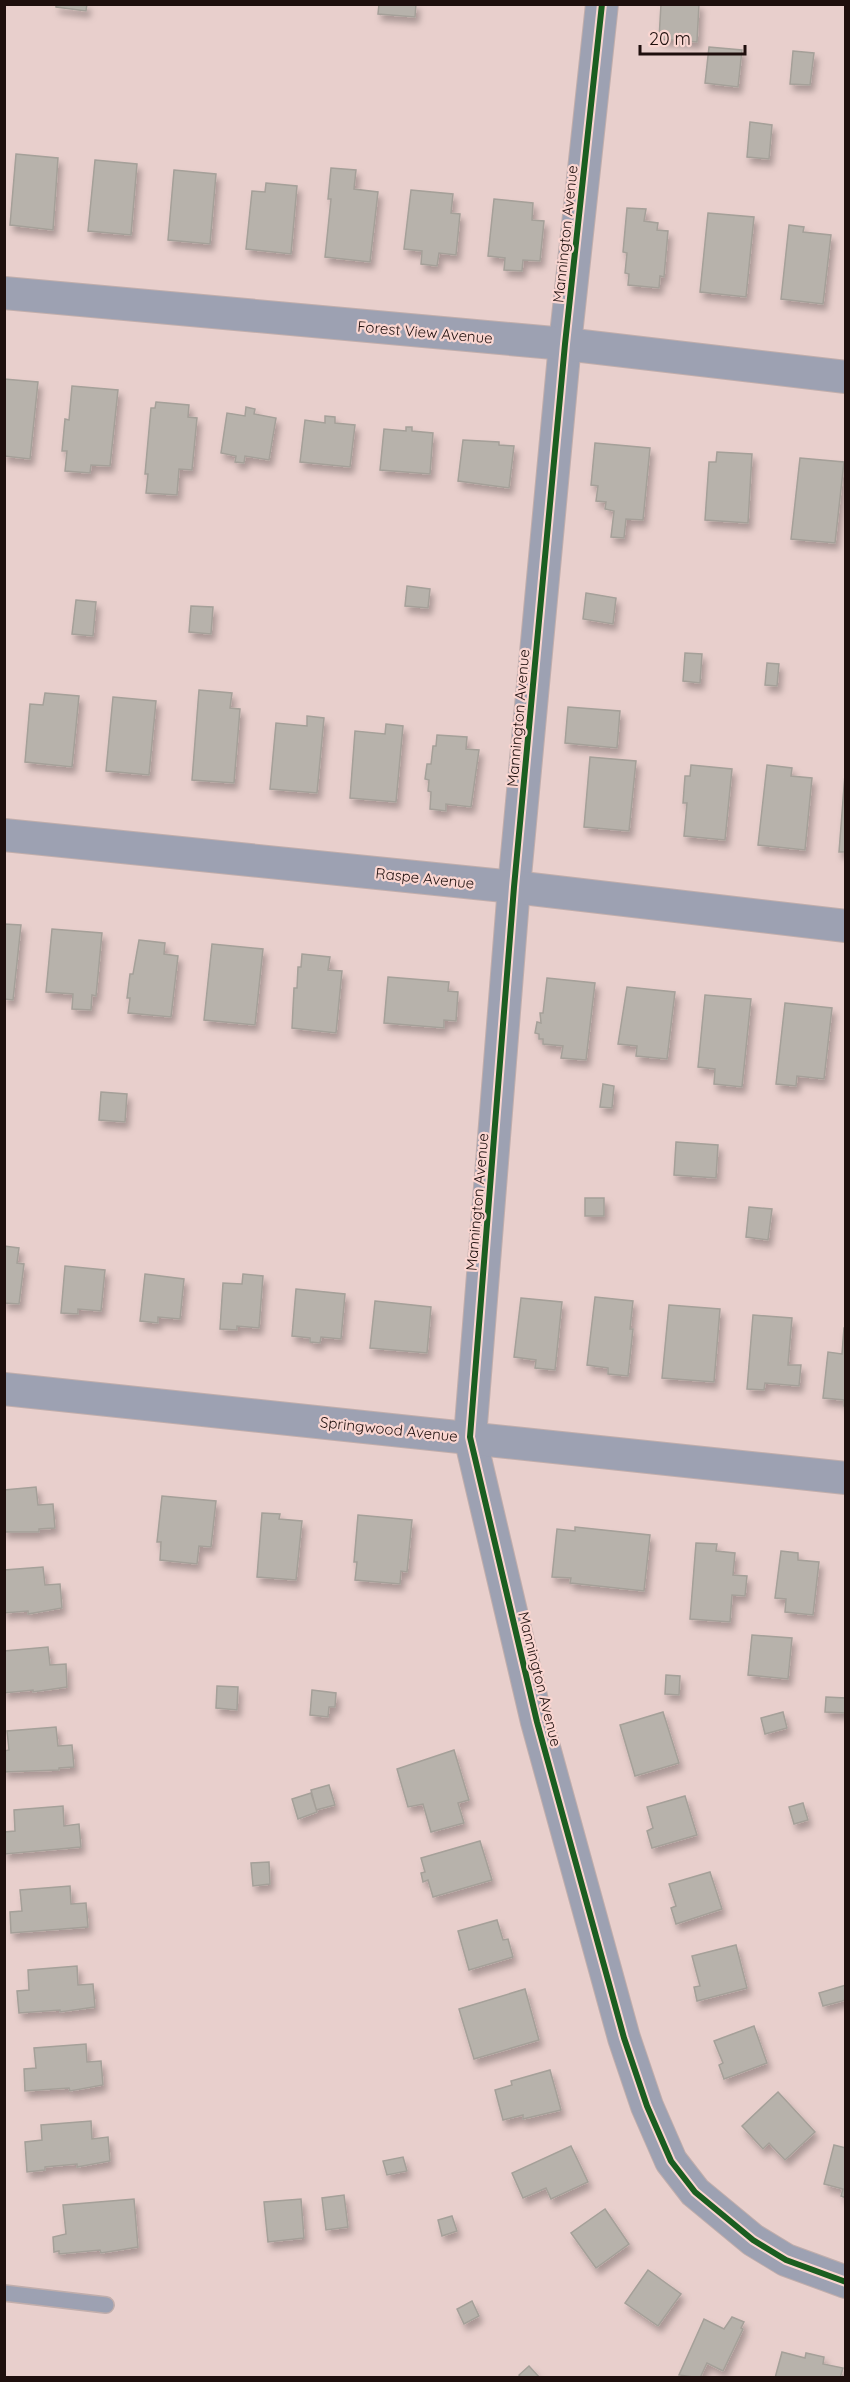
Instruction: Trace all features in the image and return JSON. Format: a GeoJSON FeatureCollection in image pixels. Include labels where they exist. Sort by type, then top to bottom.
{"type":"FeatureCollection","features":[{"type":"Feature","properties":{"kind":"street","name":"Mannington Avenue"},"geometry":{"type":"LineString","coordinates":[[603,4],[565,344],[514,887],[470,1437],[537,1722],[624,2038],[647,2106],[670,2162],[695,2192],[753,2240],[786,2260],[846,2282]]}},
{"type":"Feature","properties":{"kind":"street","name":"Forest View Avenue"},"geometry":{"type":"LineString","coordinates":[[4,293],[565,344],[846,377]]}},
{"type":"Feature","properties":{"kind":"street","name":"Raspe Avenue"},"geometry":{"type":"LineString","coordinates":[[4,835],[514,887],[846,926]]}},
{"type":"Feature","properties":{"kind":"street","name":"Springwood Avenue"},"geometry":{"type":"LineString","coordinates":[[4,1389],[846,1478]]}},
{"type":"Feature","properties":{"kind":"lane"},"geometry":{"type":"LineString","coordinates":[[4,2293],[106,2305]]}},
{"type":"Feature","properties":{"kind":"building"},"geometry":{"type":"Polygon","coordinates":[[[56,4],[87,4],[86,11],[56,7],[56,4]]]}},
{"type":"Feature","properties":{"kind":"building"},"geometry":{"type":"Polygon","coordinates":[[[379,4],[416,4],[415,17],[378,14],[379,4]]]}},
{"type":"Feature","properties":{"kind":"building"},"geometry":{"type":"Polygon","coordinates":[[[661,4],[699,4],[697,42],[659,39],[661,4]]]}},
{"type":"Feature","properties":{"kind":"building"},"geometry":{"type":"Polygon","coordinates":[[[709,47],[742,50],[738,87],[705,83],[709,47]]]}},
{"type":"Feature","properties":{"kind":"building"},"geometry":{"type":"Polygon","coordinates":[[[793,51],[814,53],[810,85],[790,84],[793,51]]]}},
{"type":"Feature","properties":{"kind":"building"},"geometry":{"type":"Polygon","coordinates":[[[750,122],[772,125],[769,159],[747,157],[750,122]]]}},
{"type":"Feature","properties":{"kind":"building"},"geometry":{"type":"Polygon","coordinates":[[[16,154],[58,158],[53,230],[10,225],[16,154]]]}},
{"type":"Feature","properties":{"kind":"building"},"geometry":{"type":"Polygon","coordinates":[[[95,160],[137,164],[131,235],[88,231],[95,160]]]}},
{"type":"Feature","properties":{"kind":"building"},"geometry":{"type":"Polygon","coordinates":[[[331,168],[356,170],[354,189],[378,192],[370,262],[325,257],[331,199],[328,199],[331,168]]]}},
{"type":"Feature","properties":{"kind":"building"},"geometry":{"type":"Polygon","coordinates":[[[174,170],[216,174],[210,244],[168,240],[174,170]]]}},
{"type":"Feature","properties":{"kind":"building"},"geometry":{"type":"Polygon","coordinates":[[[266,183],[297,186],[291,254],[246,249],[252,191],[265,192],[266,183]]]}},
{"type":"Feature","properties":{"kind":"building"},"geometry":{"type":"Polygon","coordinates":[[[411,190],[453,194],[451,213],[460,214],[456,255],[439,253],[437,266],[421,264],[422,251],[404,249],[411,190]]]}},
{"type":"Feature","properties":{"kind":"building"},"geometry":{"type":"Polygon","coordinates":[[[494,199],[533,203],[532,220],[544,221],[540,261],[523,260],[522,271],[504,270],[505,258],[488,256],[494,199]]]}},
{"type":"Feature","properties":{"kind":"building"},"geometry":{"type":"Polygon","coordinates":[[[627,208],[646,209],[644,221],[658,223],[657,230],[668,231],[664,277],[660,276],[659,288],[628,285],[629,274],[625,273],[627,253],[623,252],[627,208]]]}},
{"type":"Feature","properties":{"kind":"building"},"geometry":{"type":"Polygon","coordinates":[[[708,213],[754,217],[746,297],[700,292],[708,213]]]}},
{"type":"Feature","properties":{"kind":"building"},"geometry":{"type":"Polygon","coordinates":[[[789,225],[804,227],[803,232],[831,235],[823,304],[781,299],[789,225]]]}},
{"type":"Feature","properties":{"kind":"building"},"geometry":{"type":"Polygon","coordinates":[[[4,379],[38,382],[30,459],[4,456],[4,379]]]}},
{"type":"Feature","properties":{"kind":"building"},"geometry":{"type":"Polygon","coordinates":[[[72,386],[118,390],[110,466],[91,465],[90,473],[65,471],[67,451],[62,451],[65,419],[69,420],[72,386]]]}},
{"type":"Feature","properties":{"kind":"building"},"geometry":{"type":"Polygon","coordinates":[[[156,402],[189,405],[188,417],[197,418],[192,470],[179,469],[177,495],[146,493],[148,474],[145,474],[151,408],[155,408],[156,402]]]}},
{"type":"Feature","properties":{"kind":"building"},"geometry":{"type":"Polygon","coordinates":[[[246,407],[255,409],[254,414],[276,418],[269,460],[245,456],[244,463],[235,462],[236,456],[221,453],[227,413],[245,416],[246,407]]]}},
{"type":"Feature","properties":{"kind":"building"},"geometry":{"type":"Polygon","coordinates":[[[325,416],[335,417],[335,423],[355,425],[350,467],[300,462],[305,420],[325,423],[325,416]]]}},
{"type":"Feature","properties":{"kind":"building"},"geometry":{"type":"Polygon","coordinates":[[[406,427],[412,427],[412,431],[433,433],[430,474],[380,470],[384,429],[406,431],[406,427]]]}},
{"type":"Feature","properties":{"kind":"building"},"geometry":{"type":"Polygon","coordinates":[[[463,440],[499,442],[499,445],[514,446],[509,488],[458,481],[463,440]]]}},
{"type":"Feature","properties":{"kind":"building"},"geometry":{"type":"Polygon","coordinates":[[[595,443],[650,448],[643,520],[626,519],[624,538],[611,537],[614,511],[605,509],[606,502],[596,501],[598,486],[591,485],[595,443]]]}},
{"type":"Feature","properties":{"kind":"building"},"geometry":{"type":"Polygon","coordinates":[[[717,452],[752,454],[748,523],[705,520],[709,462],[716,462],[717,452]]]}},
{"type":"Feature","properties":{"kind":"building"},"geometry":{"type":"Polygon","coordinates":[[[800,458],[844,462],[835,543],[791,539],[800,458]]]}},
{"type":"Feature","properties":{"kind":"building"},"geometry":{"type":"Polygon","coordinates":[[[407,586],[430,589],[428,608],[405,606],[407,586]]]}},
{"type":"Feature","properties":{"kind":"building"},"geometry":{"type":"Polygon","coordinates":[[[586,593],[616,598],[613,624],[583,619],[586,593]]]}},
{"type":"Feature","properties":{"kind":"building"},"geometry":{"type":"Polygon","coordinates":[[[76,600],[96,602],[93,636],[72,634],[76,600]]]}},
{"type":"Feature","properties":{"kind":"building"},"geometry":{"type":"Polygon","coordinates":[[[191,606],[213,607],[211,634],[189,632],[191,606]]]}},
{"type":"Feature","properties":{"kind":"building"},"geometry":{"type":"Polygon","coordinates":[[[685,653],[702,654],[700,683],[683,681],[685,653]]]}},
{"type":"Feature","properties":{"kind":"building"},"geometry":{"type":"Polygon","coordinates":[[[767,663],[779,664],[777,686],[765,685],[767,663]]]}},
{"type":"Feature","properties":{"kind":"building"},"geometry":{"type":"Polygon","coordinates":[[[199,690],[232,693],[230,708],[240,709],[234,783],[192,780],[199,690]]]}},
{"type":"Feature","properties":{"kind":"building"},"geometry":{"type":"Polygon","coordinates":[[[45,693],[79,696],[72,767],[25,762],[30,704],[43,705],[45,693]]]}},
{"type":"Feature","properties":{"kind":"building"},"geometry":{"type":"Polygon","coordinates":[[[113,697],[156,701],[149,775],[106,771],[113,697]]]}},
{"type":"Feature","properties":{"kind":"building"},"geometry":{"type":"Polygon","coordinates":[[[568,707],[620,711],[617,748],[565,743],[568,707]]]}},
{"type":"Feature","properties":{"kind":"building"},"geometry":{"type":"Polygon","coordinates":[[[307,716],[324,718],[317,793],[270,789],[276,723],[307,726],[307,716]]]}},
{"type":"Feature","properties":{"kind":"building"},"geometry":{"type":"Polygon","coordinates":[[[386,724],[403,726],[396,802],[350,798],[355,731],[385,734],[386,724]]]}},
{"type":"Feature","properties":{"kind":"building"},"geometry":{"type":"Polygon","coordinates":[[[437,735],[467,737],[466,749],[479,750],[471,807],[446,804],[446,811],[430,809],[429,780],[425,779],[427,764],[431,764],[437,735]]]}},
{"type":"Feature","properties":{"kind":"building"},"geometry":{"type":"Polygon","coordinates":[[[590,757],[636,761],[629,831],[584,827],[590,757]]]}},
{"type":"Feature","properties":{"kind":"building"},"geometry":{"type":"Polygon","coordinates":[[[691,765],[732,769],[725,840],[684,836],[687,803],[683,803],[685,776],[690,776],[691,765]]]}},
{"type":"Feature","properties":{"kind":"building"},"geometry":{"type":"Polygon","coordinates":[[[767,765],[792,768],[791,776],[812,778],[805,850],[758,845],[767,765]]]}},
{"type":"Feature","properties":{"kind":"building"},"geometry":{"type":"Polygon","coordinates":[[[845,774],[846,852],[839,852],[845,774]]]}},
{"type":"Feature","properties":{"kind":"building"},"geometry":{"type":"Polygon","coordinates":[[[4,924],[21,925],[13,1000],[4,999],[4,924]]]}},
{"type":"Feature","properties":{"kind":"building"},"geometry":{"type":"Polygon","coordinates":[[[52,929],[102,933],[96,996],[92,995],[91,1010],[72,1009],[73,994],[46,992],[52,929]]]}},
{"type":"Feature","properties":{"kind":"building"},"geometry":{"type":"Polygon","coordinates":[[[139,940],[165,943],[164,954],[178,956],[171,1017],[128,1013],[130,974],[133,974],[139,940]]]}},
{"type":"Feature","properties":{"kind":"building"},"geometry":{"type":"Polygon","coordinates":[[[212,944],[263,949],[255,1025],[204,1020],[212,944]]]}},
{"type":"Feature","properties":{"kind":"building"},"geometry":{"type":"Polygon","coordinates":[[[302,954],[330,957],[328,970],[342,971],[336,1033],[292,1028],[294,988],[297,988],[298,967],[301,967],[302,954]]]}},
{"type":"Feature","properties":{"kind":"building"},"geometry":{"type":"Polygon","coordinates":[[[388,977],[449,982],[448,991],[458,992],[456,1021],[444,1020],[444,1028],[384,1023],[388,977]]]}},
{"type":"Feature","properties":{"kind":"building"},"geometry":{"type":"Polygon","coordinates":[[[547,978],[595,983],[586,1060],[561,1058],[563,1046],[543,1044],[543,1039],[539,1039],[539,1034],[535,1033],[537,1022],[541,1023],[540,1013],[543,1013],[547,978]]]}},
{"type":"Feature","properties":{"kind":"building"},"geometry":{"type":"Polygon","coordinates":[[[627,987],[675,992],[667,1059],[636,1056],[637,1046],[618,1044],[627,987]]]}},
{"type":"Feature","properties":{"kind":"building"},"geometry":{"type":"Polygon","coordinates":[[[705,995],[751,999],[742,1087],[714,1084],[715,1069],[698,1067],[705,995]]]}},
{"type":"Feature","properties":{"kind":"building"},"geometry":{"type":"Polygon","coordinates":[[[785,1003],[832,1008],[824,1079],[797,1076],[796,1086],[776,1084],[785,1003]]]}},
{"type":"Feature","properties":{"kind":"building"},"geometry":{"type":"Polygon","coordinates":[[[603,1084],[614,1086],[612,1108],[600,1107],[603,1084]]]}},
{"type":"Feature","properties":{"kind":"building"},"geometry":{"type":"Polygon","coordinates":[[[101,1092],[127,1094],[125,1122],[99,1120],[101,1092]]]}},
{"type":"Feature","properties":{"kind":"building"},"geometry":{"type":"Polygon","coordinates":[[[676,1142],[718,1145],[716,1178],[674,1175],[676,1142]]]}},
{"type":"Feature","properties":{"kind":"building"},"geometry":{"type":"Polygon","coordinates":[[[585,1198],[604,1198],[604,1216],[585,1216],[585,1198]]]}},
{"type":"Feature","properties":{"kind":"building"},"geometry":{"type":"Polygon","coordinates":[[[749,1207],[772,1209],[768,1240],[746,1237],[749,1207]]]}},
{"type":"Feature","properties":{"kind":"building"},"geometry":{"type":"Polygon","coordinates":[[[4,1246],[19,1248],[17,1263],[24,1264],[19,1304],[4,1303],[4,1246]]]}},
{"type":"Feature","properties":{"kind":"building"},"geometry":{"type":"Polygon","coordinates":[[[65,1266],[105,1270],[101,1311],[78,1309],[78,1314],[61,1313],[65,1266]]]}},
{"type":"Feature","properties":{"kind":"building"},"geometry":{"type":"Polygon","coordinates":[[[145,1274],[184,1279],[180,1319],[158,1317],[158,1323],[140,1321],[145,1274]]]}},
{"type":"Feature","properties":{"kind":"building"},"geometry":{"type":"Polygon","coordinates":[[[243,1274],[263,1276],[259,1328],[237,1326],[237,1330],[220,1329],[223,1283],[242,1284],[243,1274]]]}},
{"type":"Feature","properties":{"kind":"building"},"geometry":{"type":"Polygon","coordinates":[[[296,1289],[345,1294],[341,1339],[321,1337],[320,1343],[310,1342],[310,1338],[292,1336],[296,1289]]]}},
{"type":"Feature","properties":{"kind":"building"},"geometry":{"type":"Polygon","coordinates":[[[595,1297],[633,1301],[630,1329],[633,1329],[628,1376],[608,1374],[608,1368],[587,1365],[595,1297]]]}},
{"type":"Feature","properties":{"kind":"building"},"geometry":{"type":"Polygon","coordinates":[[[521,1298],[562,1302],[555,1370],[535,1368],[536,1360],[514,1357],[521,1298]]]}},
{"type":"Feature","properties":{"kind":"building"},"geometry":{"type":"Polygon","coordinates":[[[375,1301],[431,1307],[427,1353],[370,1348],[375,1301]]]}},
{"type":"Feature","properties":{"kind":"building"},"geometry":{"type":"Polygon","coordinates":[[[669,1305],[720,1309],[714,1382],[662,1378],[669,1305]]]}},
{"type":"Feature","properties":{"kind":"building"},"geometry":{"type":"Polygon","coordinates":[[[753,1315],[792,1318],[788,1365],[801,1365],[799,1386],[765,1383],[764,1390],[747,1389],[753,1315]]]}},
{"type":"Feature","properties":{"kind":"building"},"geometry":{"type":"Polygon","coordinates":[[[844,1328],[846,1328],[846,1406],[844,1406],[844,1400],[823,1398],[828,1352],[842,1354],[844,1328]]]}},
{"type":"Feature","properties":{"kind":"building"},"geometry":{"type":"Polygon","coordinates":[[[36,1487],[38,1505],[53,1504],[55,1528],[39,1529],[39,1532],[4,1532],[4,1490],[36,1487]]]}},
{"type":"Feature","properties":{"kind":"building"},"geometry":{"type":"Polygon","coordinates":[[[162,1496],[216,1501],[211,1547],[199,1546],[197,1564],[160,1560],[161,1542],[157,1542],[162,1496]]]}},
{"type":"Feature","properties":{"kind":"building"},"geometry":{"type":"Polygon","coordinates":[[[262,1513],[280,1514],[279,1519],[302,1521],[296,1580],[257,1577],[262,1513]]]}},
{"type":"Feature","properties":{"kind":"building"},"geometry":{"type":"Polygon","coordinates":[[[358,1515],[412,1520],[407,1572],[401,1571],[400,1584],[355,1580],[357,1562],[354,1562],[358,1515]]]}},
{"type":"Feature","properties":{"kind":"building"},"geometry":{"type":"Polygon","coordinates":[[[575,1527],[650,1535],[644,1591],[570,1583],[571,1578],[552,1577],[557,1529],[575,1531],[575,1527]]]}},
{"type":"Feature","properties":{"kind":"building"},"geometry":{"type":"Polygon","coordinates":[[[696,1543],[717,1544],[716,1551],[735,1553],[733,1575],[747,1576],[745,1596],[732,1595],[730,1622],[690,1619],[696,1543]]]}},
{"type":"Feature","properties":{"kind":"building"},"geometry":{"type":"Polygon","coordinates":[[[781,1551],[798,1553],[798,1560],[819,1562],[813,1615],[785,1612],[786,1599],[775,1598],[781,1551]]]}},
{"type":"Feature","properties":{"kind":"building"},"geometry":{"type":"Polygon","coordinates":[[[43,1567],[45,1585],[60,1584],[62,1608],[28,1614],[28,1611],[4,1613],[4,1570],[43,1567]]]}},
{"type":"Feature","properties":{"kind":"building"},"geometry":{"type":"Polygon","coordinates":[[[752,1635],[792,1638],[788,1679],[748,1675],[752,1635]]]}},
{"type":"Feature","properties":{"kind":"building"},"geometry":{"type":"Polygon","coordinates":[[[48,1647],[50,1665],[66,1664],[67,1687],[4,1693],[4,1651],[48,1647]]]}},
{"type":"Feature","properties":{"kind":"building"},"geometry":{"type":"Polygon","coordinates":[[[666,1675],[680,1676],[679,1695],[665,1694],[666,1675]]]}},
{"type":"Feature","properties":{"kind":"building"},"geometry":{"type":"Polygon","coordinates":[[[217,1686],[238,1687],[237,1710],[216,1708],[217,1686]]]}},
{"type":"Feature","properties":{"kind":"building"},"geometry":{"type":"Polygon","coordinates":[[[312,1690],[336,1693],[335,1707],[329,1707],[328,1717],[310,1715],[312,1690]]]}},
{"type":"Feature","properties":{"kind":"building"},"geometry":{"type":"Polygon","coordinates":[[[826,1697],[846,1698],[846,1713],[825,1712],[826,1697]]]}},
{"type":"Feature","properties":{"kind":"building"},"geometry":{"type":"Polygon","coordinates":[[[663,1712],[679,1763],[635,1776],[620,1725],[663,1712]]]}},
{"type":"Feature","properties":{"kind":"building"},"geometry":{"type":"Polygon","coordinates":[[[783,1712],[787,1728],[765,1734],[761,1718],[783,1712]]]}},
{"type":"Feature","properties":{"kind":"building"},"geometry":{"type":"Polygon","coordinates":[[[56,1727],[58,1746],[72,1745],[74,1767],[59,1768],[59,1770],[4,1772],[4,1751],[9,1750],[7,1731],[56,1727]]]}},
{"type":"Feature","properties":{"kind":"building"},"geometry":{"type":"Polygon","coordinates":[[[454,1750],[469,1800],[458,1803],[464,1823],[431,1832],[423,1804],[408,1807],[397,1769],[454,1750]]]}},
{"type":"Feature","properties":{"kind":"building"},"geometry":{"type":"Polygon","coordinates":[[[329,1785],[335,1805],[316,1810],[311,1790],[329,1785]]]}},
{"type":"Feature","properties":{"kind":"building"},"geometry":{"type":"Polygon","coordinates":[[[311,1793],[317,1812],[298,1819],[292,1799],[311,1793]]]}},
{"type":"Feature","properties":{"kind":"building"},"geometry":{"type":"Polygon","coordinates":[[[685,1796],[697,1835],[652,1848],[647,1831],[653,1828],[647,1807],[685,1796]]]}},
{"type":"Feature","properties":{"kind":"building"},"geometry":{"type":"Polygon","coordinates":[[[803,1803],[808,1820],[794,1824],[789,1807],[803,1803]]]}},
{"type":"Feature","properties":{"kind":"building"},"geometry":{"type":"Polygon","coordinates":[[[63,1806],[64,1826],[79,1824],[81,1847],[5,1854],[4,1832],[15,1831],[14,1810],[63,1806]]]}},
{"type":"Feature","properties":{"kind":"building"},"geometry":{"type":"Polygon","coordinates":[[[480,1841],[492,1880],[433,1897],[428,1880],[423,1882],[421,1873],[425,1872],[421,1858],[480,1841]]]}},
{"type":"Feature","properties":{"kind":"building"},"geometry":{"type":"Polygon","coordinates":[[[269,1862],[270,1884],[253,1886],[251,1863],[269,1862]]]}},
{"type":"Feature","properties":{"kind":"building"},"geometry":{"type":"Polygon","coordinates":[[[710,1872],[722,1909],[676,1924],[671,1908],[676,1906],[669,1884],[710,1872]]]}},
{"type":"Feature","properties":{"kind":"building"},"geometry":{"type":"Polygon","coordinates":[[[70,1886],[71,1904],[86,1903],[88,1927],[11,1933],[10,1912],[22,1911],[20,1890],[70,1886]]]}},
{"type":"Feature","properties":{"kind":"building"},"geometry":{"type":"Polygon","coordinates":[[[497,1920],[503,1940],[508,1939],[513,1957],[469,1970],[458,1931],[497,1920]]]}},
{"type":"Feature","properties":{"kind":"building"},"geometry":{"type":"Polygon","coordinates":[[[736,1945],[747,1988],[697,2001],[694,1987],[700,1986],[692,1956],[736,1945]]]}},
{"type":"Feature","properties":{"kind":"building"},"geometry":{"type":"Polygon","coordinates":[[[77,1966],[78,1985],[93,1984],[95,2007],[60,2012],[60,2010],[19,2013],[17,1991],[29,1990],[28,1970],[77,1966]]]}},
{"type":"Feature","properties":{"kind":"building"},"geometry":{"type":"Polygon","coordinates":[[[846,1985],[846,2000],[823,2006],[819,1993],[846,1985]]]}},
{"type":"Feature","properties":{"kind":"building"},"geometry":{"type":"Polygon","coordinates":[[[525,1989],[539,2040],[474,2059],[459,2009],[525,1989]]]}},
{"type":"Feature","properties":{"kind":"building"},"geometry":{"type":"Polygon","coordinates":[[[754,2026],[767,2063],[724,2079],[719,2065],[723,2063],[714,2041],[754,2026]]]}},
{"type":"Feature","properties":{"kind":"building"},"geometry":{"type":"Polygon","coordinates":[[[86,2044],[87,2062],[101,2061],[103,2085],[70,2091],[69,2088],[25,2091],[24,2069],[36,2068],[34,2048],[86,2044]]]}},
{"type":"Feature","properties":{"kind":"building"},"geometry":{"type":"Polygon","coordinates":[[[550,2070],[561,2110],[523,2119],[523,2115],[503,2120],[495,2090],[512,2085],[511,2081],[550,2070]]]}},
{"type":"Feature","properties":{"kind":"building"},"geometry":{"type":"Polygon","coordinates":[[[778,2092],[815,2132],[785,2160],[769,2143],[763,2149],[742,2126],[778,2092]]]}},
{"type":"Feature","properties":{"kind":"building"},"geometry":{"type":"Polygon","coordinates":[[[91,2121],[92,2139],[108,2137],[110,2161],[77,2167],[77,2164],[45,2167],[45,2170],[27,2172],[25,2142],[42,2140],[41,2125],[91,2121]]]}},
{"type":"Feature","properties":{"kind":"building"},"geometry":{"type":"Polygon","coordinates":[[[834,2145],[846,2148],[846,2198],[841,2196],[843,2189],[824,2184],[834,2145]]]}},
{"type":"Feature","properties":{"kind":"building"},"geometry":{"type":"Polygon","coordinates":[[[571,2146],[588,2182],[551,2199],[546,2188],[523,2198],[512,2173],[571,2146]]]}},
{"type":"Feature","properties":{"kind":"building"},"geometry":{"type":"Polygon","coordinates":[[[403,2157],[407,2171],[387,2175],[383,2161],[403,2157]]]}},
{"type":"Feature","properties":{"kind":"building"},"geometry":{"type":"Polygon","coordinates":[[[344,2195],[348,2227],[326,2230],[322,2198],[344,2195]]]}},
{"type":"Feature","properties":{"kind":"building"},"geometry":{"type":"Polygon","coordinates":[[[134,2199],[138,2247],[101,2253],[100,2250],[59,2254],[59,2251],[54,2252],[53,2237],[66,2234],[63,2205],[134,2199]]]}},
{"type":"Feature","properties":{"kind":"building"},"geometry":{"type":"Polygon","coordinates":[[[301,2199],[304,2238],[268,2242],[264,2202],[301,2199]]]}},
{"type":"Feature","properties":{"kind":"building"},"geometry":{"type":"Polygon","coordinates":[[[605,2209],[629,2244],[596,2268],[571,2233],[605,2209]]]}},
{"type":"Feature","properties":{"kind":"building"},"geometry":{"type":"Polygon","coordinates":[[[452,2216],[457,2231],[442,2236],[438,2220],[452,2216]]]}},
{"type":"Feature","properties":{"kind":"building"},"geometry":{"type":"Polygon","coordinates":[[[648,2270],[681,2294],[658,2326],[625,2303],[648,2270]]]}},
{"type":"Feature","properties":{"kind":"building"},"geometry":{"type":"Polygon","coordinates":[[[472,2301],[479,2316],[464,2324],[457,2309],[472,2301]]]}},
{"type":"Feature","properties":{"kind":"building"},"geometry":{"type":"Polygon","coordinates":[[[732,2317],[744,2322],[741,2328],[743,2329],[723,2371],[707,2363],[700,2378],[679,2375],[704,2319],[724,2329],[732,2317]]]}},
{"type":"Feature","properties":{"kind":"building"},"geometry":{"type":"Polygon","coordinates":[[[782,2352],[805,2358],[806,2353],[824,2357],[823,2364],[843,2368],[840,2378],[775,2378],[782,2352]]]}},
{"type":"Feature","properties":{"kind":"building"},"geometry":{"type":"Polygon","coordinates":[[[529,2366],[540,2378],[521,2378],[519,2375],[529,2366]]]}},
{"type":"Feature","properties":{"kind":"cycle path"},"geometry":{"type":"LineString","coordinates":[[602,4],[565,344],[514,887],[470,1437],[537,1722],[624,2038],[647,2106],[671,2161],[695,2192],[753,2240],[786,2260],[846,2282]]}}]}
